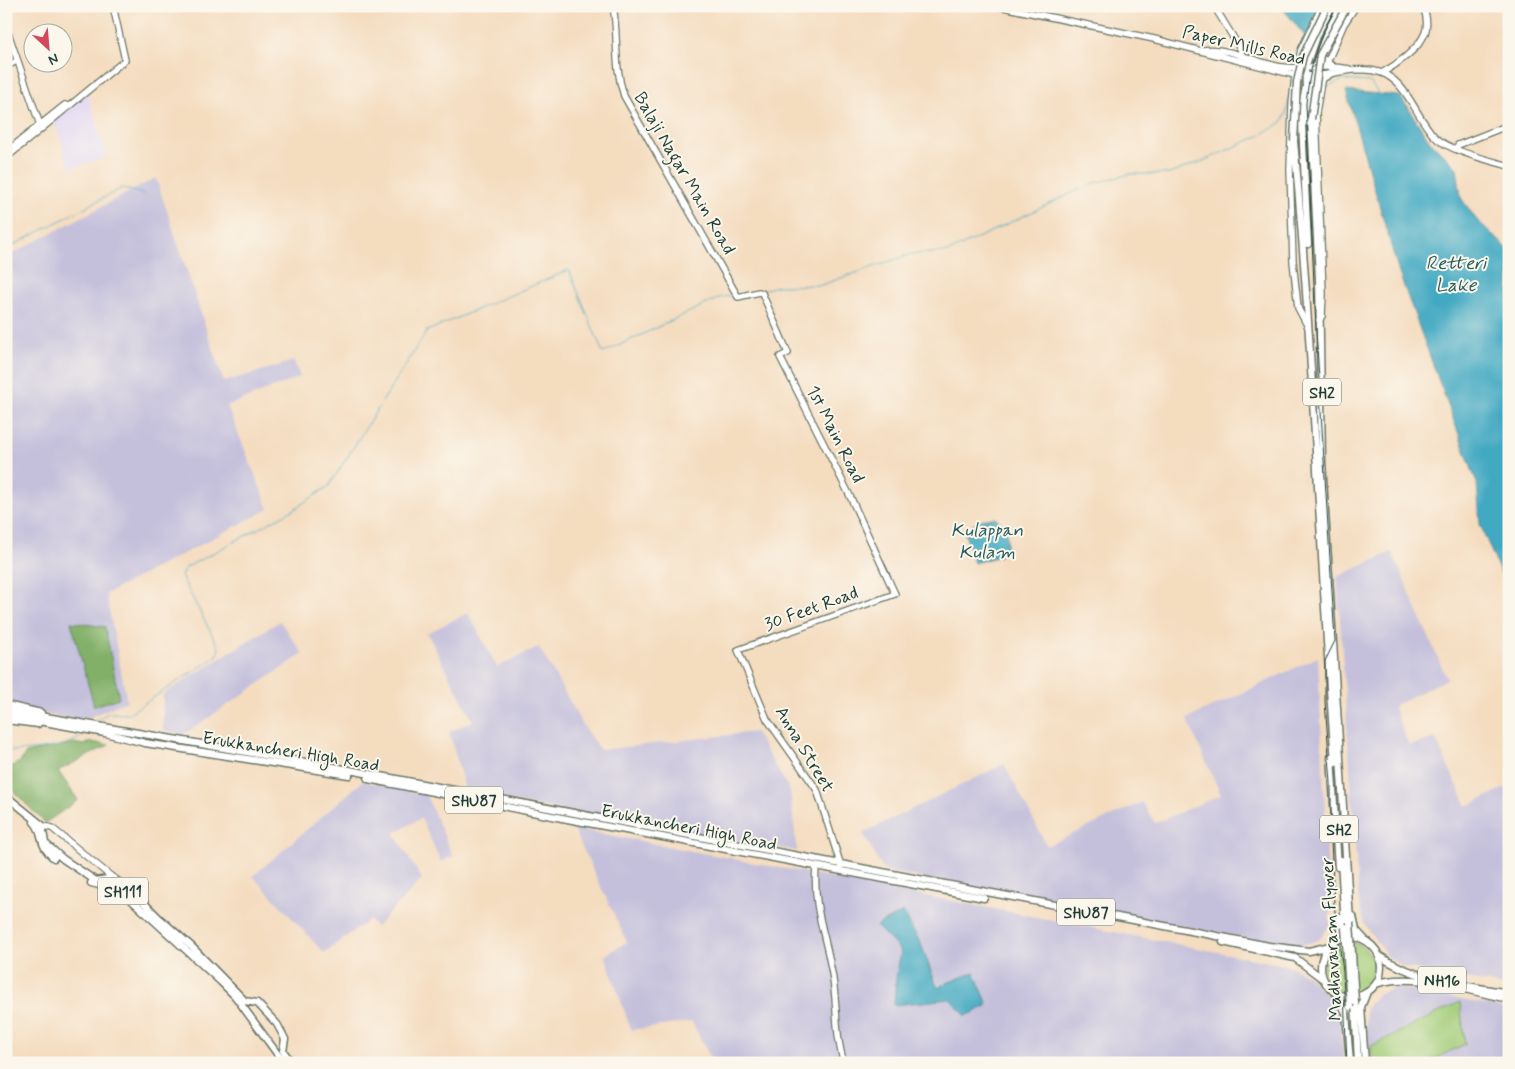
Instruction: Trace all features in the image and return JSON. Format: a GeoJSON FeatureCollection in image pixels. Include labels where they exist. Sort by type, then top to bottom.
{"type":"FeatureCollection","features":[{"type":"Feature","properties":{"kind":"main road"},"geometry":{"type":"LineString","coordinates":[[113,6],[125,59]]}},
{"type":"Feature","properties":{"kind":"main road","name":"Balaji Nagar Main Road"},"geometry":{"type":"LineString","coordinates":[[613,6],[617,31],[614,51],[618,80],[624,96],[737,295],[761,292]]}},
{"type":"Feature","properties":{"kind":"main road","name":"Paper Mills Road"},"geometry":{"type":"LineString","coordinates":[[998,6],[1295,72],[1304,72],[1314,68],[1324,71]]}},
{"type":"Feature","properties":{"kind":"main road"},"geometry":{"type":"LineString","coordinates":[[1214,6],[1241,50],[1241,56]]}},
{"type":"Feature","properties":{"kind":"main road"},"geometry":{"type":"LineString","coordinates":[[1308,328],[1299,314],[1296,301],[1290,170],[1291,122],[1295,72],[1301,50],[1322,6]]}},
{"type":"Feature","properties":{"kind":"main road","name":"SH2"},"geometry":{"type":"LineString","coordinates":[[1327,6],[1303,56],[1297,82],[1294,142],[1336,728]]}},
{"type":"Feature","properties":{"kind":"main road"},"geometry":{"type":"LineString","coordinates":[[1307,311],[1311,305],[1302,130],[1304,72],[1311,48],[1332,6]]}},
{"type":"Feature","properties":{"kind":"main road"},"geometry":{"type":"LineString","coordinates":[[1320,311],[1317,304],[1307,105],[1318,55],[1342,6]]}},
{"type":"Feature","properties":{"kind":"main road","name":"SH2"},"geometry":{"type":"LineString","coordinates":[[1336,728],[1322,461],[1320,311],[1311,119],[1320,55],[1347,6]]}},
{"type":"Feature","properties":{"kind":"main road"},"geometry":{"type":"LineString","coordinates":[[1319,320],[1322,316],[1323,293],[1316,113],[1324,71],[1344,24],[1356,6]]}},
{"type":"Feature","properties":{"kind":"main road"},"geometry":{"type":"LineString","coordinates":[[1382,73],[1417,45],[1425,33],[1426,16],[1424,6]]}},
{"type":"Feature","properties":{"kind":"main road"},"geometry":{"type":"LineString","coordinates":[[6,27],[40,125]]}},
{"type":"Feature","properties":{"kind":"main road"},"geometry":{"type":"LineString","coordinates":[[1301,50],[1311,48]]}},
{"type":"Feature","properties":{"kind":"main road","name":"Paper Mills Road"},"geometry":{"type":"LineString","coordinates":[[1202,50],[1210,49],[1241,56],[1295,72]]}},
{"type":"Feature","properties":{"kind":"main road"},"geometry":{"type":"LineString","coordinates":[[1318,55],[1324,71]]}},
{"type":"Feature","properties":{"kind":"main road"},"geometry":{"type":"LineString","coordinates":[[6,152],[125,59]]}},
{"type":"Feature","properties":{"kind":"main road"},"geometry":{"type":"LineString","coordinates":[[6,158],[125,59]]}},
{"type":"Feature","properties":{"kind":"main road"},"geometry":{"type":"LineString","coordinates":[[6,66],[17,61]]}},
{"type":"Feature","properties":{"kind":"main road"},"geometry":{"type":"LineString","coordinates":[[1324,71],[1332,70]]}},
{"type":"Feature","properties":{"kind":"main road"},"geometry":{"type":"LineString","coordinates":[[1311,86],[1324,71],[1353,70],[1382,73],[1401,86],[1418,115],[1436,138],[1456,148],[1509,166]]}},
{"type":"Feature","properties":{"kind":"main road","name":"Paper Mills Road"},"geometry":{"type":"LineString","coordinates":[[1304,72],[1312,76],[1324,71]]}},
{"type":"Feature","properties":{"kind":"main road"},"geometry":{"type":"LineString","coordinates":[[1292,112],[1302,121]]}},
{"type":"Feature","properties":{"kind":"main road"},"geometry":{"type":"LineString","coordinates":[[1291,122],[1302,130]]}},
{"type":"Feature","properties":{"kind":"main road"},"geometry":{"type":"LineString","coordinates":[[1456,148],[1509,125]]}},
{"type":"Feature","properties":{"kind":"main road","name":"1st Main Road"},"geometry":{"type":"LineString","coordinates":[[761,292],[788,353],[780,357],[850,494],[895,594]]}},
{"type":"Feature","properties":{"kind":"main road","name":"30 Feet Road"},"geometry":{"type":"LineString","coordinates":[[738,650],[895,594]]}},
{"type":"Feature","properties":{"kind":"main road","name":"Anna Street"},"geometry":{"type":"LineString","coordinates":[[738,650],[767,719],[816,790],[841,866]]}},
{"type":"Feature","properties":{"kind":"main road"},"geometry":{"type":"LineString","coordinates":[[6,705],[41,712],[43,719],[38,724],[6,720]]}},
{"type":"Feature","properties":{"kind":"main road","name":"SHU87"},"geometry":{"type":"LineString","coordinates":[[6,710],[43,719]]}},
{"type":"Feature","properties":{"kind":"main road","name":"SHU87"},"geometry":{"type":"LineString","coordinates":[[6,715],[91,725],[105,730]]}},
{"type":"Feature","properties":{"kind":"main road","name":"Erukkancheri High Road"},"geometry":{"type":"LineString","coordinates":[[43,719],[82,729],[105,730],[145,743],[388,780],[816,866],[1184,933],[1282,954],[1300,961],[1323,979]]}},
{"type":"Feature","properties":{"kind":"main road"},"geometry":{"type":"LineString","coordinates":[[1336,993],[1352,997],[1367,992],[1376,984],[1381,965],[1378,955],[1366,941],[1356,930],[1353,919],[1342,729],[1329,728],[1340,910],[1338,940],[1347,938],[1366,941]]}},
{"type":"Feature","properties":{"kind":"main road","name":"Madhavaram Flyover"},"geometry":{"type":"LineString","coordinates":[[1336,728],[1351,1063]]}},
{"type":"Feature","properties":{"kind":"main road","name":"Madhavaram Flyover"},"geometry":{"type":"LineString","coordinates":[[1336,728],[1358,1063]]}},
{"type":"Feature","properties":{"kind":"main road"},"geometry":{"type":"LineString","coordinates":[[6,798],[39,825],[52,828],[113,878]]}},
{"type":"Feature","properties":{"kind":"main road","name":"SHU87"},"geometry":{"type":"LineString","coordinates":[[519,806],[1162,927],[1303,951],[1330,946],[1338,940]]}},
{"type":"Feature","properties":{"kind":"main road","name":"SH111"},"geometry":{"type":"LineString","coordinates":[[39,825],[45,843],[77,870],[96,881],[113,878],[132,892],[238,993],[244,1001],[257,1003],[277,1024],[285,1039],[284,1051],[292,1063]]}},
{"type":"Feature","properties":{"kind":"main road","name":"SH111"},"geometry":{"type":"LineString","coordinates":[[39,825],[42,845],[46,852],[95,885],[114,884],[205,966],[240,1003],[284,1063]]}},
{"type":"Feature","properties":{"kind":"main road"},"geometry":{"type":"LineString","coordinates":[[816,866],[817,914],[832,968],[839,1041],[844,1063]]}},
{"type":"Feature","properties":{"kind":"main road"},"geometry":{"type":"LineString","coordinates":[[1323,979],[1321,961],[1330,946]]}},
{"type":"Feature","properties":{"kind":"main road"},"geometry":{"type":"LineString","coordinates":[[1300,961],[1303,951]]}},
{"type":"Feature","properties":{"kind":"main road","name":"NH16"},"geometry":{"type":"LineString","coordinates":[[1378,955],[1395,967],[1413,973],[1509,993]]}},
{"type":"Feature","properties":{"kind":"main road","name":"SHU87"},"geometry":{"type":"LineString","coordinates":[[1323,979],[1336,993]]}},
{"type":"Feature","properties":{"kind":"main road","name":"NH16"},"geometry":{"type":"LineString","coordinates":[[1376,984],[1394,979],[1431,983],[1509,999]]}},
{"type":"Feature","properties":{"kind":"main road"},"geometry":{"type":"LineString","coordinates":[[1365,1063],[1361,1007],[1367,992]]}},
{"type":"Feature","properties":{"kind":"main road"},"geometry":{"type":"LineString","coordinates":[[1336,993],[1346,1013],[1351,1063]]}},
{"type":"Feature","properties":{"kind":"shaded area"},"geometry":{"type":"Polygon","coordinates":[[[87,92],[107,157],[70,168],[54,121],[87,92]]]}},
{"type":"Feature","properties":{"kind":"shaded area"},"geometry":{"type":"Polygon","coordinates":[[[156,178],[224,382],[294,361],[300,377],[227,406],[269,509],[106,594],[127,701],[87,718],[74,720],[6,706],[6,257],[156,178]]]}},
{"type":"Feature","properties":{"kind":"shaded area"},"geometry":{"type":"Polygon","coordinates":[[[1392,552],[1447,679],[1393,706],[1409,746],[1435,738],[1467,806],[1509,786],[1509,987],[1404,967],[1387,956],[1364,924],[1359,903],[1337,577],[1392,552]]]}},
{"type":"Feature","properties":{"kind":"shaded area"},"geometry":{"type":"Polygon","coordinates":[[[468,613],[497,667],[539,647],[585,729],[600,750],[755,732],[790,791],[797,851],[466,793],[449,732],[473,721],[427,633],[468,613]]]}},
{"type":"Feature","properties":{"kind":"shaded area"},"geometry":{"type":"Polygon","coordinates":[[[280,621],[303,654],[183,735],[163,730],[163,694],[280,621]]]}},
{"type":"Feature","properties":{"kind":"shaded area"},"geometry":{"type":"Polygon","coordinates":[[[1318,657],[1330,925],[1319,940],[1295,947],[884,871],[863,833],[1004,764],[1047,846],[1142,802],[1155,823],[1221,795],[1187,719],[1318,657]]]}},
{"type":"Feature","properties":{"kind":"shaded area"},"geometry":{"type":"Polygon","coordinates":[[[363,781],[426,795],[453,856],[441,862],[421,818],[394,833],[422,879],[376,927],[369,920],[324,953],[253,876],[363,781]]]}},
{"type":"Feature","properties":{"kind":"shaded area"},"geometry":{"type":"Polygon","coordinates":[[[573,828],[1290,966],[1307,975],[1326,994],[1339,1012],[1344,1063],[713,1063],[692,1022],[631,1030],[605,955],[627,942],[573,828]]]}},
{"type":"Feature","properties":{"kind":"shaded area"},"geometry":{"type":"Polygon","coordinates":[[[1396,987],[1509,1009],[1509,1063],[1369,1063],[1365,1010],[1377,995],[1396,987]]]}},
{"type":"Feature","properties":{"kind":"green space"},"geometry":{"type":"Polygon","coordinates":[[[71,622],[105,627],[119,698],[94,706],[71,622]]]}},
{"type":"Feature","properties":{"kind":"green space"},"geometry":{"type":"Polygon","coordinates":[[[90,742],[109,745],[58,771],[78,800],[45,823],[6,784],[6,769],[20,762],[26,753],[74,743],[84,745],[90,742]]]}},
{"type":"Feature","properties":{"kind":"green space"},"geometry":{"type":"Polygon","coordinates":[[[1343,942],[1353,942],[1366,949],[1373,962],[1373,972],[1366,985],[1353,992],[1343,992],[1334,988],[1327,981],[1323,972],[1323,962],[1327,953],[1334,946],[1343,942]]]}},
{"type":"Feature","properties":{"kind":"green space"},"geometry":{"type":"Polygon","coordinates":[[[1460,1002],[1465,1044],[1426,1063],[1372,1063],[1371,1046],[1460,1002]]]}},
{"type":"Feature","properties":{"kind":"water"},"geometry":{"type":"Polygon","coordinates":[[[1281,6],[1325,6],[1308,40],[1281,6]]]}},
{"type":"Feature","properties":{"kind":"water","name":"Retteri Lake"},"geometry":{"type":"Polygon","coordinates":[[[1346,91],[1400,96],[1429,140],[1457,168],[1461,198],[1476,219],[1509,250],[1509,594],[1480,524],[1477,483],[1399,273],[1346,91]]]}},
{"type":"Feature","properties":{"kind":"water","name":"Kulappan Kulam"},"geometry":{"type":"Polygon","coordinates":[[[994,518],[1002,524],[1006,532],[1006,551],[1000,556],[974,563],[965,534],[977,522],[994,518]]]}},
{"type":"Feature","properties":{"kind":"water"},"geometry":{"type":"Polygon","coordinates":[[[903,912],[921,944],[937,987],[974,972],[987,1006],[966,1016],[950,999],[894,1005],[901,951],[876,926],[903,912]]]}},
{"type":"Feature","properties":{"kind":"waterway"},"geometry":{"type":"LineString","coordinates":[[1322,89],[1343,80],[1370,82],[1380,96]]}},
{"type":"Feature","properties":{"kind":"waterway"},"geometry":{"type":"LineString","coordinates":[[762,290],[777,286],[821,285],[911,254],[948,252],[1091,184],[1130,174],[1169,174],[1259,136],[1281,123],[1286,114],[1291,91]]}},
{"type":"Feature","properties":{"kind":"waterway"},"geometry":{"type":"LineString","coordinates":[[6,249],[122,188],[143,194]]}},
{"type":"Feature","properties":{"kind":"waterway"},"geometry":{"type":"LineString","coordinates":[[382,402],[427,331],[569,270],[603,353],[719,298],[733,295]]}},
{"type":"Feature","properties":{"kind":"waterway"},"geometry":{"type":"LineString","coordinates":[[95,722],[108,713],[128,714],[217,656],[219,648],[181,576],[185,568],[293,510],[329,486],[379,407]]}},
{"type":"Feature","properties":{"kind":"waterway"},"geometry":{"type":"LineString","coordinates":[[6,751],[36,750],[59,746],[78,739],[84,734]]}},
{"type":"Feature","properties":{"kind":"railway"},"geometry":{"type":"LineString","coordinates":[[1338,6],[1325,29],[1316,53],[1309,78],[1306,104],[1316,330],[1335,641],[1325,661],[1325,701],[1331,783],[1334,904],[1343,972],[1347,1063]]}}]}
